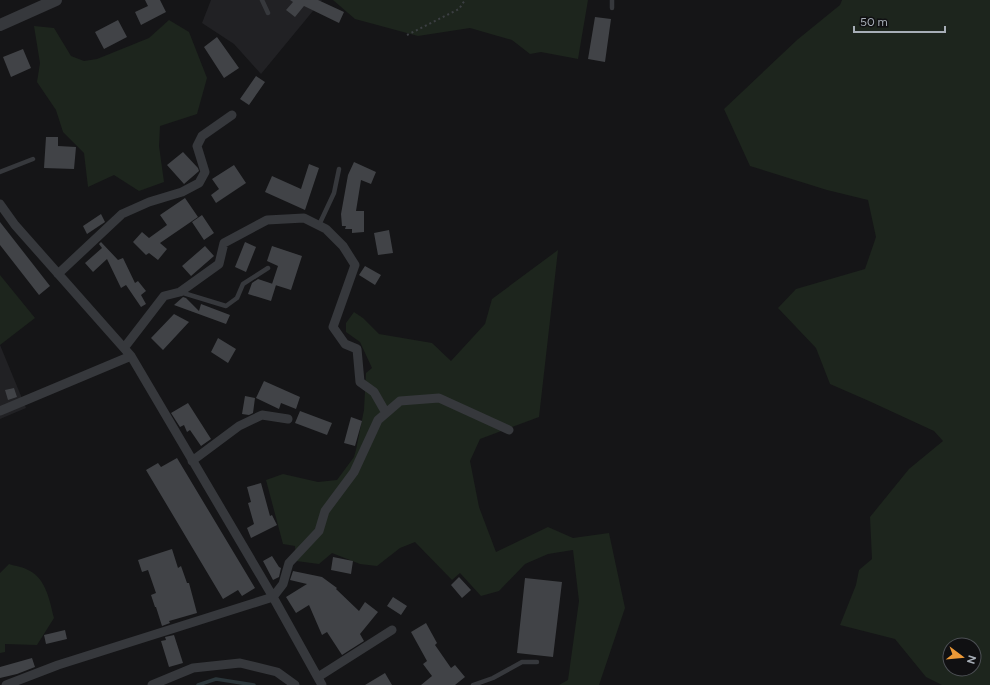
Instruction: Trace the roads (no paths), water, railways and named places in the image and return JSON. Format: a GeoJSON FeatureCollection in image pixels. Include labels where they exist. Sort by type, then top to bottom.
{"type":"FeatureCollection","features":[{"type":"Feature","properties":{"kind":"street"},"geometry":{"type":"LineString","coordinates":[[0,25],[56,0]]}},
{"type":"Feature","properties":{"kind":"street"},"geometry":{"type":"LineString","coordinates":[[58,274],[122,214],[149,202],[182,192],[199,183],[205,172],[197,146],[202,136],[232,115]]}},
{"type":"Feature","properties":{"kind":"street"},"geometry":{"type":"LineString","coordinates":[[0,204],[15,225],[131,356],[273,597],[320,681],[392,630]]}},
{"type":"Feature","properties":{"kind":"street"},"geometry":{"type":"LineString","coordinates":[[124,348],[164,296],[180,292],[219,264],[224,243],[267,220],[304,218],[326,229],[343,246],[355,265],[333,327],[345,344],[357,348],[360,382],[374,392],[386,413]]}},
{"type":"Feature","properties":{"kind":"street"},"geometry":{"type":"LineString","coordinates":[[0,411],[131,356]]}},
{"type":"Feature","properties":{"kind":"street"},"geometry":{"type":"LineString","coordinates":[[6,685],[58,666],[273,597],[283,584],[289,563],[318,531],[325,511],[354,472],[378,420],[400,401],[439,398],[509,430]]}},
{"type":"Feature","properties":{"kind":"street"},"geometry":{"type":"LineString","coordinates":[[192,461],[239,426],[262,415],[288,419]]}},
{"type":"Feature","properties":{"kind":"street"},"geometry":{"type":"LineString","coordinates":[[152,685],[193,668],[240,663],[277,672],[295,685]]}},
{"type":"Feature","properties":{"kind":"lane"},"geometry":{"type":"LineString","coordinates":[[262,0],[268,13]]}},
{"type":"Feature","properties":{"kind":"lane"},"geometry":{"type":"LineString","coordinates":[[612,0],[612,8]]}},
{"type":"Feature","properties":{"kind":"lane"},"geometry":{"type":"LineString","coordinates":[[0,172],[33,159]]}},
{"type":"Feature","properties":{"kind":"lane"},"geometry":{"type":"LineString","coordinates":[[318,225],[334,193],[339,169]]}},
{"type":"Feature","properties":{"kind":"lane"},"geometry":{"type":"LineString","coordinates":[[180,292],[226,306],[236,298],[243,284],[268,268]]}},
{"type":"Feature","properties":{"kind":"lane"},"geometry":{"type":"LineString","coordinates":[[473,685],[493,678],[522,662],[537,662]]}},
{"type":"Feature","properties":{"kind":"waterway"},"geometry":{"type":"LineString","coordinates":[[198,685],[216,679],[254,685]]}}]}
